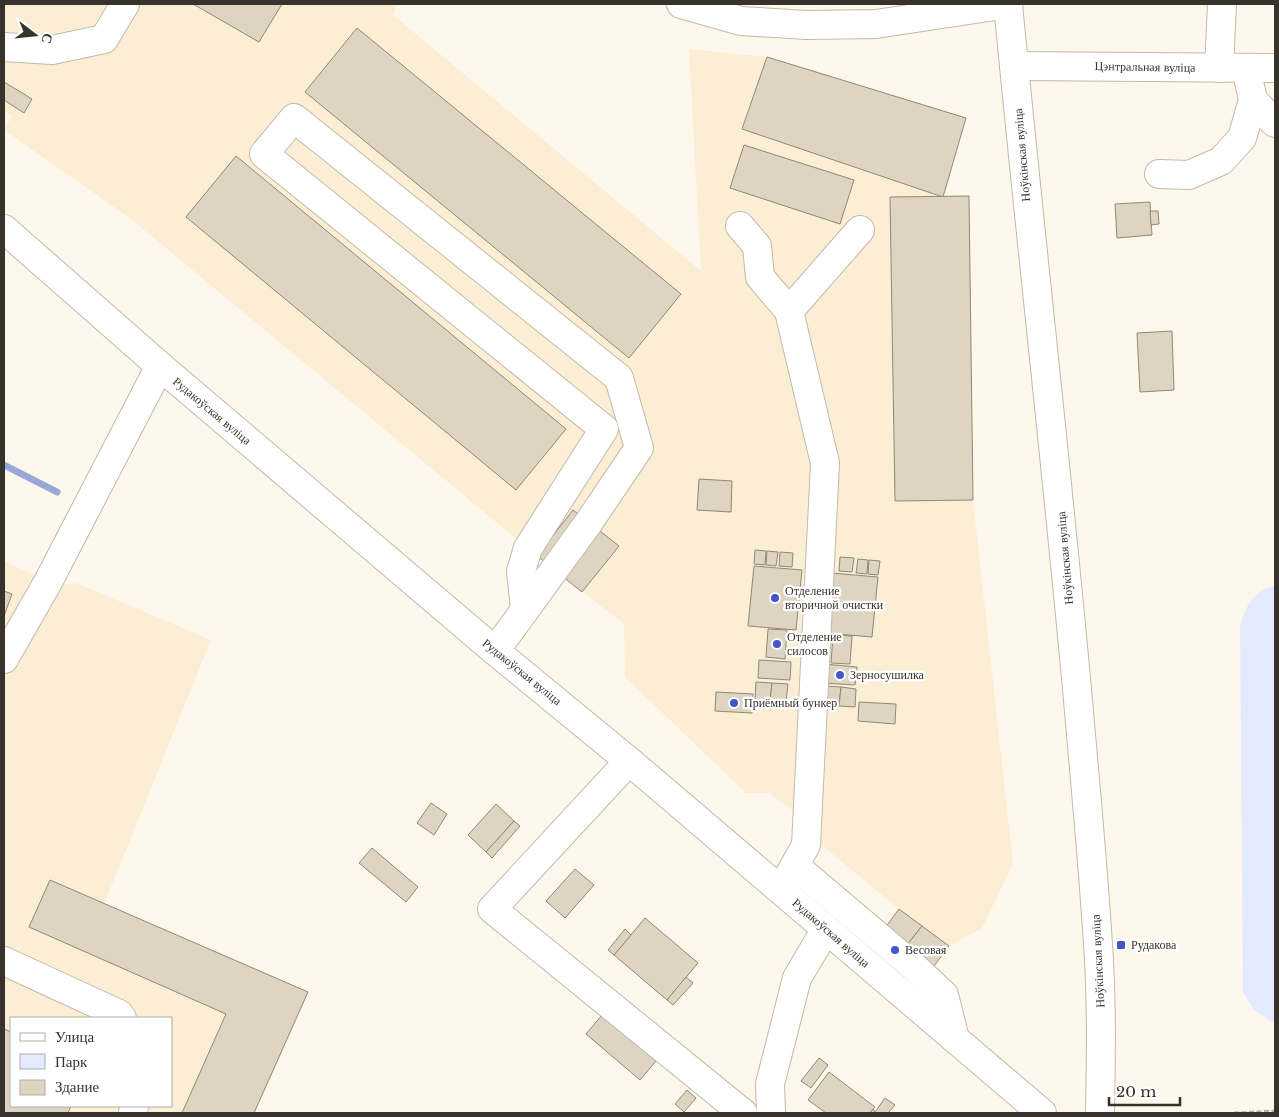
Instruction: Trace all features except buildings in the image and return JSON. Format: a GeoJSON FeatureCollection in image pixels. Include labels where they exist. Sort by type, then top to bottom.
{"type":"FeatureCollection","features":[{"type":"Feature","properties":{"kind":"street"},"geometry":{"type":"LineString","coordinates":[[4,47],[52,50],[104,39],[124,4]]}},
{"type":"Feature","properties":{"kind":"street"},"geometry":{"type":"LineString","coordinates":[[681,4],[741,21],[807,25],[876,24],[1008,4]]}},
{"type":"Feature","properties":{"kind":"street","name":"Ноўкінская вуліца"},"geometry":{"type":"LineString","coordinates":[[1008,4],[1026,196],[1062,527],[1093,879],[1101,1029],[1100,1113]]}},
{"type":"Feature","properties":{"kind":"street"},"geometry":{"type":"LineString","coordinates":[[1222,4],[1233,68],[1253,100],[1275,123]]}},
{"type":"Feature","properties":{"kind":"street","name":"Цэнтральная вуліца"},"geometry":{"type":"LineString","coordinates":[[1014,66],[1275,68]]}},
{"type":"Feature","properties":{"kind":"street"},"geometry":{"type":"LineString","coordinates":[[1159,174],[1189,175],[1222,161],[1242,138],[1253,100]]}},
{"type":"Feature","properties":{"kind":"street"},"geometry":{"type":"LineString","coordinates":[[495,651],[525,610],[589,522],[640,448],[619,378],[294,118],[264,154],[604,430],[528,548],[521,571],[525,610]]}},
{"type":"Feature","properties":{"kind":"street"},"geometry":{"type":"LineString","coordinates":[[740,226],[757,246],[760,277],[789,311],[825,463],[806,845],[781,890]]}},
{"type":"Feature","properties":{"kind":"street","name":"Рудакоўская вуліца"},"geometry":{"type":"LineString","coordinates":[[4,229],[160,366],[495,651],[629,761],[1042,1113]]}},
{"type":"Feature","properties":{"kind":"street"},"geometry":{"type":"LineString","coordinates":[[789,311],[860,230]]}},
{"type":"Feature","properties":{"kind":"street"},"geometry":{"type":"LineString","coordinates":[[4,659],[48,582],[160,366]]}},
{"type":"Feature","properties":{"kind":"street"},"geometry":{"type":"LineString","coordinates":[[629,761],[492,909],[743,1113]]}},
{"type":"Feature","properties":{"kind":"street"},"geometry":{"type":"LineString","coordinates":[[794,866],[912,965],[944,995],[955,1039]]}},
{"type":"Feature","properties":{"kind":"street"},"geometry":{"type":"LineString","coordinates":[[771,1113],[770,1084],[796,978],[826,929]]}},
{"type":"Feature","properties":{"kind":"street"},"geometry":{"type":"LineString","coordinates":[[4,961],[119,1014],[121,1017]]}},
{"type":"Feature","properties":{"kind":"path"},"geometry":{"type":"LineString","coordinates":[[1234,1113],[1275,1111]]}},
{"type":"Feature","properties":{"kind":"shaded area"},"geometry":{"type":"Polygon","coordinates":[[[4,4],[397,4],[393,15],[701,271],[689,49],[767,57],[966,118],[943,196],[969,196],[973,500],[1013,864],[982,928],[949,946],[899,909],[824,847],[792,843],[799,815],[769,793],[746,793],[625,677],[624,624],[537,556],[131,219],[4,130],[12,116],[4,111],[4,4]]]}},
{"type":"Feature","properties":{"kind":"shaded area"},"geometry":{"type":"Polygon","coordinates":[[[4,561],[57,586],[76,583],[211,640],[104,904],[308,992],[254,1113],[4,1113],[4,561]]]}},
{"type":"Feature","properties":{"kind":"green space"},"geometry":{"type":"Polygon","coordinates":[[[1275,585],[1275,1024],[1254,1010],[1243,992],[1240,625],[1252,600],[1261,592],[1275,585]]]}},
{"type":"Feature","properties":{"kind":"waterway"},"geometry":{"type":"LineString","coordinates":[[4,465],[57,492]]}},
{"type":"Feature","properties":{"kind":"place","name":"Отделение вторичной очистки"},"geometry":{"type":"Point","coordinates":[775,598]}},
{"type":"Feature","properties":{"kind":"place","name":"Отделение силосов"},"geometry":{"type":"Point","coordinates":[777,644]}},
{"type":"Feature","properties":{"kind":"place","name":"Зерносушилка"},"geometry":{"type":"Point","coordinates":[840,675]}},
{"type":"Feature","properties":{"kind":"place","name":"Приёмный бункер"},"geometry":{"type":"Point","coordinates":[734,703]}},
{"type":"Feature","properties":{"kind":"place","name":"Рудакова"},"geometry":{"type":"Point","coordinates":[1121,945]}},
{"type":"Feature","properties":{"kind":"place","name":"Весовая"},"geometry":{"type":"Point","coordinates":[895,950]}}]}
